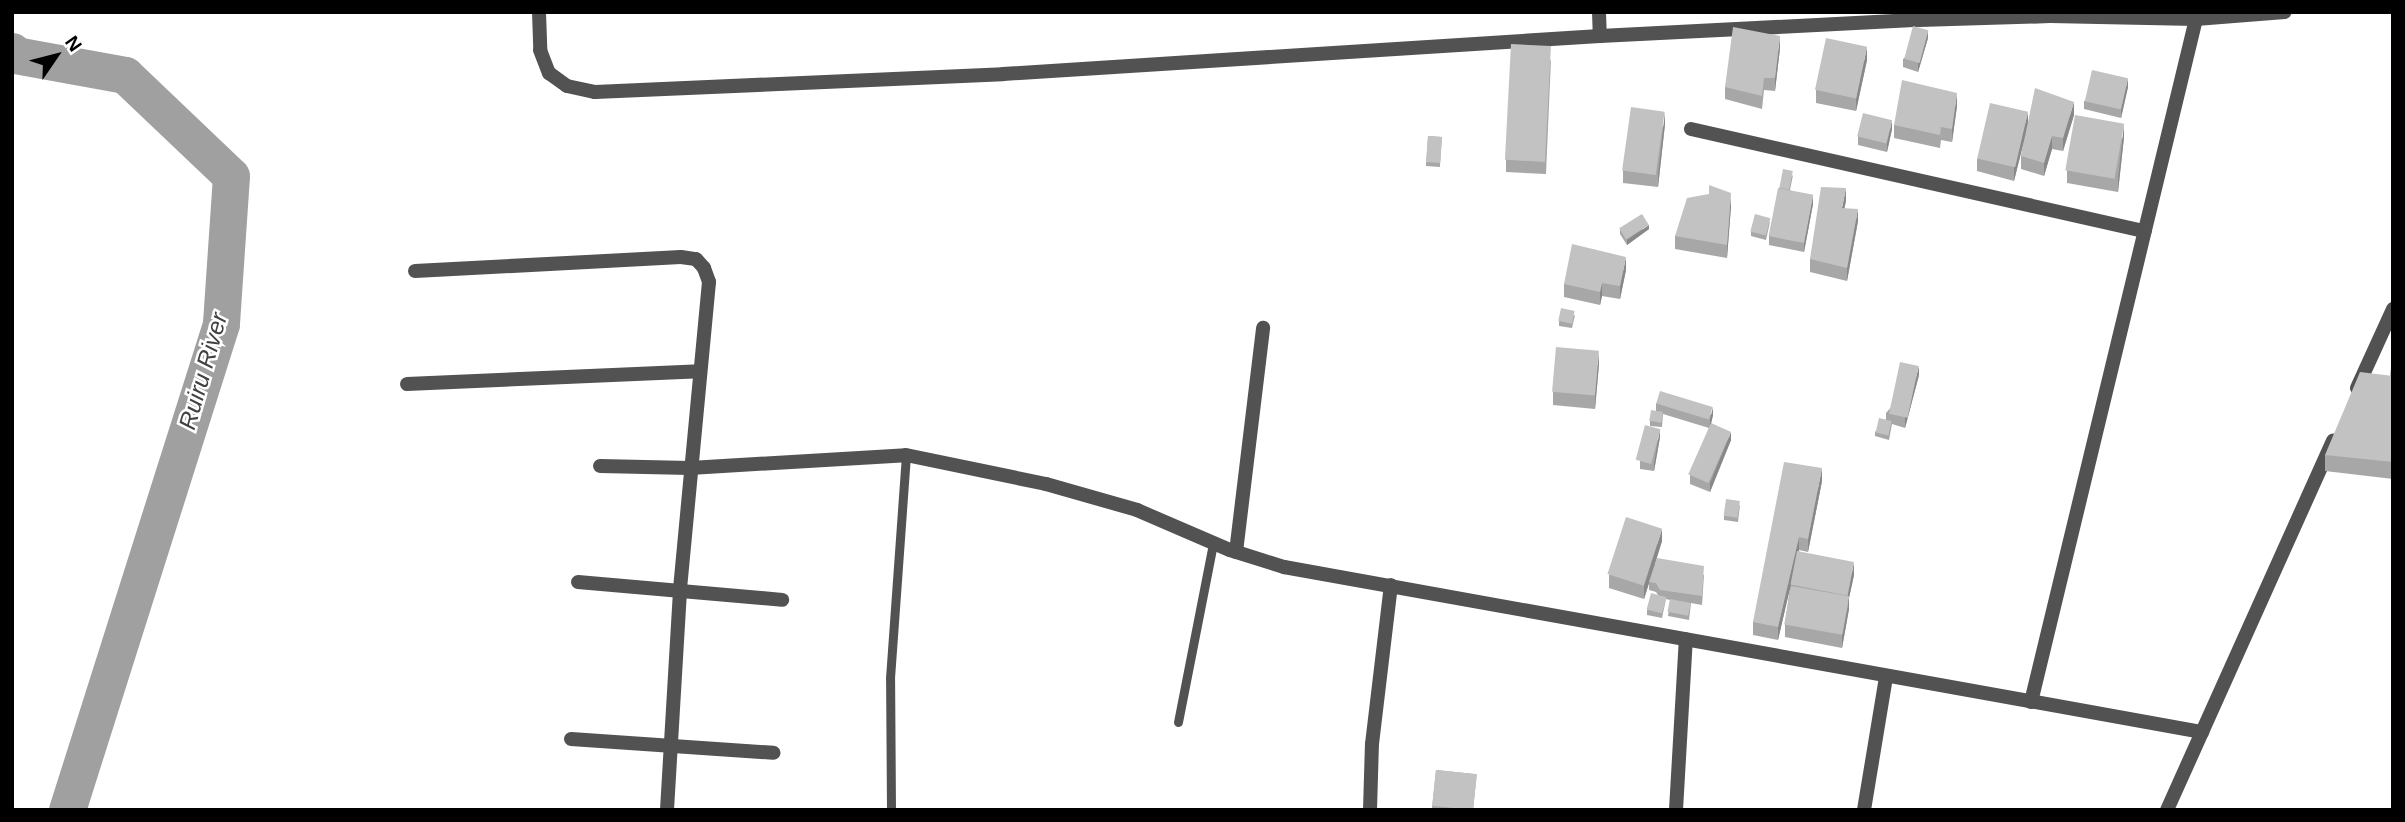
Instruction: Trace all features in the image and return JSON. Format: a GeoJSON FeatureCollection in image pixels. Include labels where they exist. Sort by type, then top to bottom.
{"type":"FeatureCollection","features":[{"type":"Feature","properties":{"kind":"street"},"geometry":{"type":"LineString","coordinates":[[538,12],[540,50],[549,73],[567,86],[595,92],[1003,74],[1600,36],[2050,14],[2196,19],[2285,12]]}},
{"type":"Feature","properties":{"kind":"street"},"geometry":{"type":"LineString","coordinates":[[1599,12],[1600,36]]}},
{"type":"Feature","properties":{"kind":"street"},"geometry":{"type":"LineString","coordinates":[[2031,702],[2196,19]]}},
{"type":"Feature","properties":{"kind":"street"},"geometry":{"type":"LineString","coordinates":[[1691,129],[2145,231]]}},
{"type":"Feature","properties":{"kind":"street"},"geometry":{"type":"LineString","coordinates":[[415,271],[681,257],[696,259],[704,268],[709,282],[680,591],[667,810]]}},
{"type":"Feature","properties":{"kind":"street"},"geometry":{"type":"LineString","coordinates":[[2353,396],[2393,309]]}},
{"type":"Feature","properties":{"kind":"street"},"geometry":{"type":"LineString","coordinates":[[1236,552],[1263,328]]}},
{"type":"Feature","properties":{"kind":"street"},"geometry":{"type":"LineString","coordinates":[[407,384],[700,370]]}},
{"type":"Feature","properties":{"kind":"street"},"geometry":{"type":"LineString","coordinates":[[2167,810],[2342,421]]}},
{"type":"Feature","properties":{"kind":"street"},"geometry":{"type":"LineString","coordinates":[[600,466],[690,468],[906,455],[1046,484],[1111,502],[1137,510],[1236,552],[1284,567],[2202,732]]}},
{"type":"Feature","properties":{"kind":"street"},"geometry":{"type":"LineString","coordinates":[[578,582],[782,600]]}},
{"type":"Feature","properties":{"kind":"street"},"geometry":{"type":"LineString","coordinates":[[1370,810],[1372,744],[1391,585]]}},
{"type":"Feature","properties":{"kind":"street"},"geometry":{"type":"LineString","coordinates":[[1676,810],[1686,639]]}},
{"type":"Feature","properties":{"kind":"street"},"geometry":{"type":"LineString","coordinates":[[1864,810],[1886,677]]}},
{"type":"Feature","properties":{"kind":"street"},"geometry":{"type":"LineString","coordinates":[[571,739],[774,753]]}},
{"type":"Feature","properties":{"kind":"lane"},"geometry":{"type":"LineString","coordinates":[[891,810],[890,678],[906,455]]}},
{"type":"Feature","properties":{"kind":"lane"},"geometry":{"type":"LineString","coordinates":[[1178,722],[1213,542]]}},
{"type":"Feature","properties":{"kind":"building"},"geometry":{"type":"Polygon","coordinates":[[[1913,26],[1928,30],[1920,63],[1904,59],[1913,26]]]}},
{"type":"Feature","properties":{"kind":"building"},"geometry":{"type":"Polygon","coordinates":[[[1733,27],[1780,36],[1775,78],[1764,78],[1762,96],[1725,87],[1733,27]]]}},
{"type":"Feature","properties":{"kind":"building"},"geometry":{"type":"Polygon","coordinates":[[[1826,38],[1867,47],[1856,99],[1815,90],[1826,38]]]}},
{"type":"Feature","properties":{"kind":"building"},"geometry":{"type":"Polygon","coordinates":[[[1511,44],[1551,46],[1545,162],[1505,160],[1511,44]]]}},
{"type":"Feature","properties":{"kind":"building"},"geometry":{"type":"Polygon","coordinates":[[[2092,70],[2128,78],[2121,110],[2085,101],[2092,70]]]}},
{"type":"Feature","properties":{"kind":"building"},"geometry":{"type":"Polygon","coordinates":[[[1902,80],[1957,93],[1952,129],[1941,127],[1940,135],[1894,125],[1902,80]]]}},
{"type":"Feature","properties":{"kind":"building"},"geometry":{"type":"Polygon","coordinates":[[[2035,88],[2074,102],[2063,138],[2052,136],[2044,163],[2021,156],[2035,88]]]}},
{"type":"Feature","properties":{"kind":"building"},"geometry":{"type":"Polygon","coordinates":[[[1990,103],[2028,112],[2015,167],[1977,159],[1990,103]]]}},
{"type":"Feature","properties":{"kind":"building"},"geometry":{"type":"Polygon","coordinates":[[[1631,107],[1665,112],[1656,175],[1622,170],[1631,107]]]}},
{"type":"Feature","properties":{"kind":"building"},"geometry":{"type":"Polygon","coordinates":[[[1863,113],[1892,120],[1886,144],[1857,136],[1863,113]]]}},
{"type":"Feature","properties":{"kind":"building"},"geometry":{"type":"Polygon","coordinates":[[[2075,115],[2124,124],[2115,179],[2065,170],[2075,115]]]}},
{"type":"Feature","properties":{"kind":"building"},"geometry":{"type":"Polygon","coordinates":[[[1428,136],[1442,137],[1440,163],[1426,162],[1428,136]]]}},
{"type":"Feature","properties":{"kind":"building"},"geometry":{"type":"Polygon","coordinates":[[[1783,169],[1793,171],[1789,190],[1779,188],[1783,169]]]}},
{"type":"Feature","properties":{"kind":"building"},"geometry":{"type":"Polygon","coordinates":[[[1709,185],[1731,193],[1727,245],[1675,236],[1687,198],[1709,194],[1709,185]]]}},
{"type":"Feature","properties":{"kind":"building"},"geometry":{"type":"Polygon","coordinates":[[[1821,187],[1846,188],[1842,208],[1858,209],[1847,268],[1810,259],[1821,187]]]}},
{"type":"Feature","properties":{"kind":"building"},"geometry":{"type":"Polygon","coordinates":[[[1778,188],[1813,195],[1804,243],[1769,236],[1778,188]]]}},
{"type":"Feature","properties":{"kind":"building"},"geometry":{"type":"Polygon","coordinates":[[[1642,214],[1649,225],[1626,239],[1619,228],[1642,214]]]}},
{"type":"Feature","properties":{"kind":"building"},"geometry":{"type":"Polygon","coordinates":[[[1755,214],[1770,218],[1766,236],[1750,231],[1755,214]]]}},
{"type":"Feature","properties":{"kind":"building"},"geometry":{"type":"Polygon","coordinates":[[[1572,244],[1626,257],[1620,286],[1602,283],[1600,292],[1564,284],[1572,244]]]}},
{"type":"Feature","properties":{"kind":"building"},"geometry":{"type":"Polygon","coordinates":[[[1561,308],[1575,311],[1572,324],[1558,321],[1561,308]]]}},
{"type":"Feature","properties":{"kind":"building"},"geometry":{"type":"Polygon","coordinates":[[[1556,347],[1599,351],[1595,396],[1552,392],[1556,347]]]}},
{"type":"Feature","properties":{"kind":"building"},"geometry":{"type":"Polygon","coordinates":[[[2393,354],[2393,376],[2390,376],[2393,354]]]}},
{"type":"Feature","properties":{"kind":"building"},"geometry":{"type":"Polygon","coordinates":[[[1900,362],[1919,366],[1908,418],[1889,414],[1900,362]]]}},
{"type":"Feature","properties":{"kind":"building"},"geometry":{"type":"Polygon","coordinates":[[[2360,372],[2393,376],[2393,462],[2325,455],[2360,372]]]}},
{"type":"Feature","properties":{"kind":"building"},"geometry":{"type":"Polygon","coordinates":[[[1660,391],[1713,407],[1709,420],[1656,403],[1660,391]]]}},
{"type":"Feature","properties":{"kind":"building"},"geometry":{"type":"Polygon","coordinates":[[[1651,410],[1663,412],[1661,423],[1649,421],[1651,410]]]}},
{"type":"Feature","properties":{"kind":"building"},"geometry":{"type":"Polygon","coordinates":[[[1879,418],[1892,421],[1888,436],[1876,433],[1879,418]]]}},
{"type":"Feature","properties":{"kind":"building"},"geometry":{"type":"Polygon","coordinates":[[[1711,423],[1731,432],[1708,483],[1688,474],[1711,423]]]}},
{"type":"Feature","properties":{"kind":"building"},"geometry":{"type":"Polygon","coordinates":[[[1645,425],[1660,429],[1651,464],[1636,460],[1645,425]]]}},
{"type":"Feature","properties":{"kind":"building"},"geometry":{"type":"Polygon","coordinates":[[[1784,462],[1822,468],[1808,539],[1799,537],[1778,627],[1753,622],[1784,462]]]}},
{"type":"Feature","properties":{"kind":"building"},"geometry":{"type":"Polygon","coordinates":[[[1726,499],[1740,501],[1737,518],[1724,516],[1726,499]]]}},
{"type":"Feature","properties":{"kind":"building"},"geometry":{"type":"Polygon","coordinates":[[[1626,517],[1662,529],[1644,586],[1607,574],[1626,517]]]}},
{"type":"Feature","properties":{"kind":"building"},"geometry":{"type":"Polygon","coordinates":[[[1797,551],[1854,562],[1847,595],[1791,584],[1797,551]]]}},
{"type":"Feature","properties":{"kind":"building"},"geometry":{"type":"Polygon","coordinates":[[[1657,558],[1704,566],[1702,596],[1660,590],[1656,583],[1649,582],[1657,558]]]}},
{"type":"Feature","properties":{"kind":"building"},"geometry":{"type":"Polygon","coordinates":[[[1791,586],[1849,596],[1842,635],[1784,624],[1791,586]]]}},
{"type":"Feature","properties":{"kind":"building"},"geometry":{"type":"Polygon","coordinates":[[[1651,593],[1666,597],[1662,614],[1647,609],[1651,593]]]}},
{"type":"Feature","properties":{"kind":"building"},"geometry":{"type":"Polygon","coordinates":[[[1670,599],[1691,603],[1688,616],[1668,612],[1670,599]]]}},
{"type":"Feature","properties":{"kind":"building"},"geometry":{"type":"Polygon","coordinates":[[[1436,770],[1477,774],[1473,810],[1432,806],[1436,770]]]}},
{"type":"Feature","properties":{"kind":"waterway","name":"Ruiru River"},"geometry":{"type":"LineString","coordinates":[[12,51],[15,55],[125,75],[231,176],[221,324],[67,810]]}}]}
